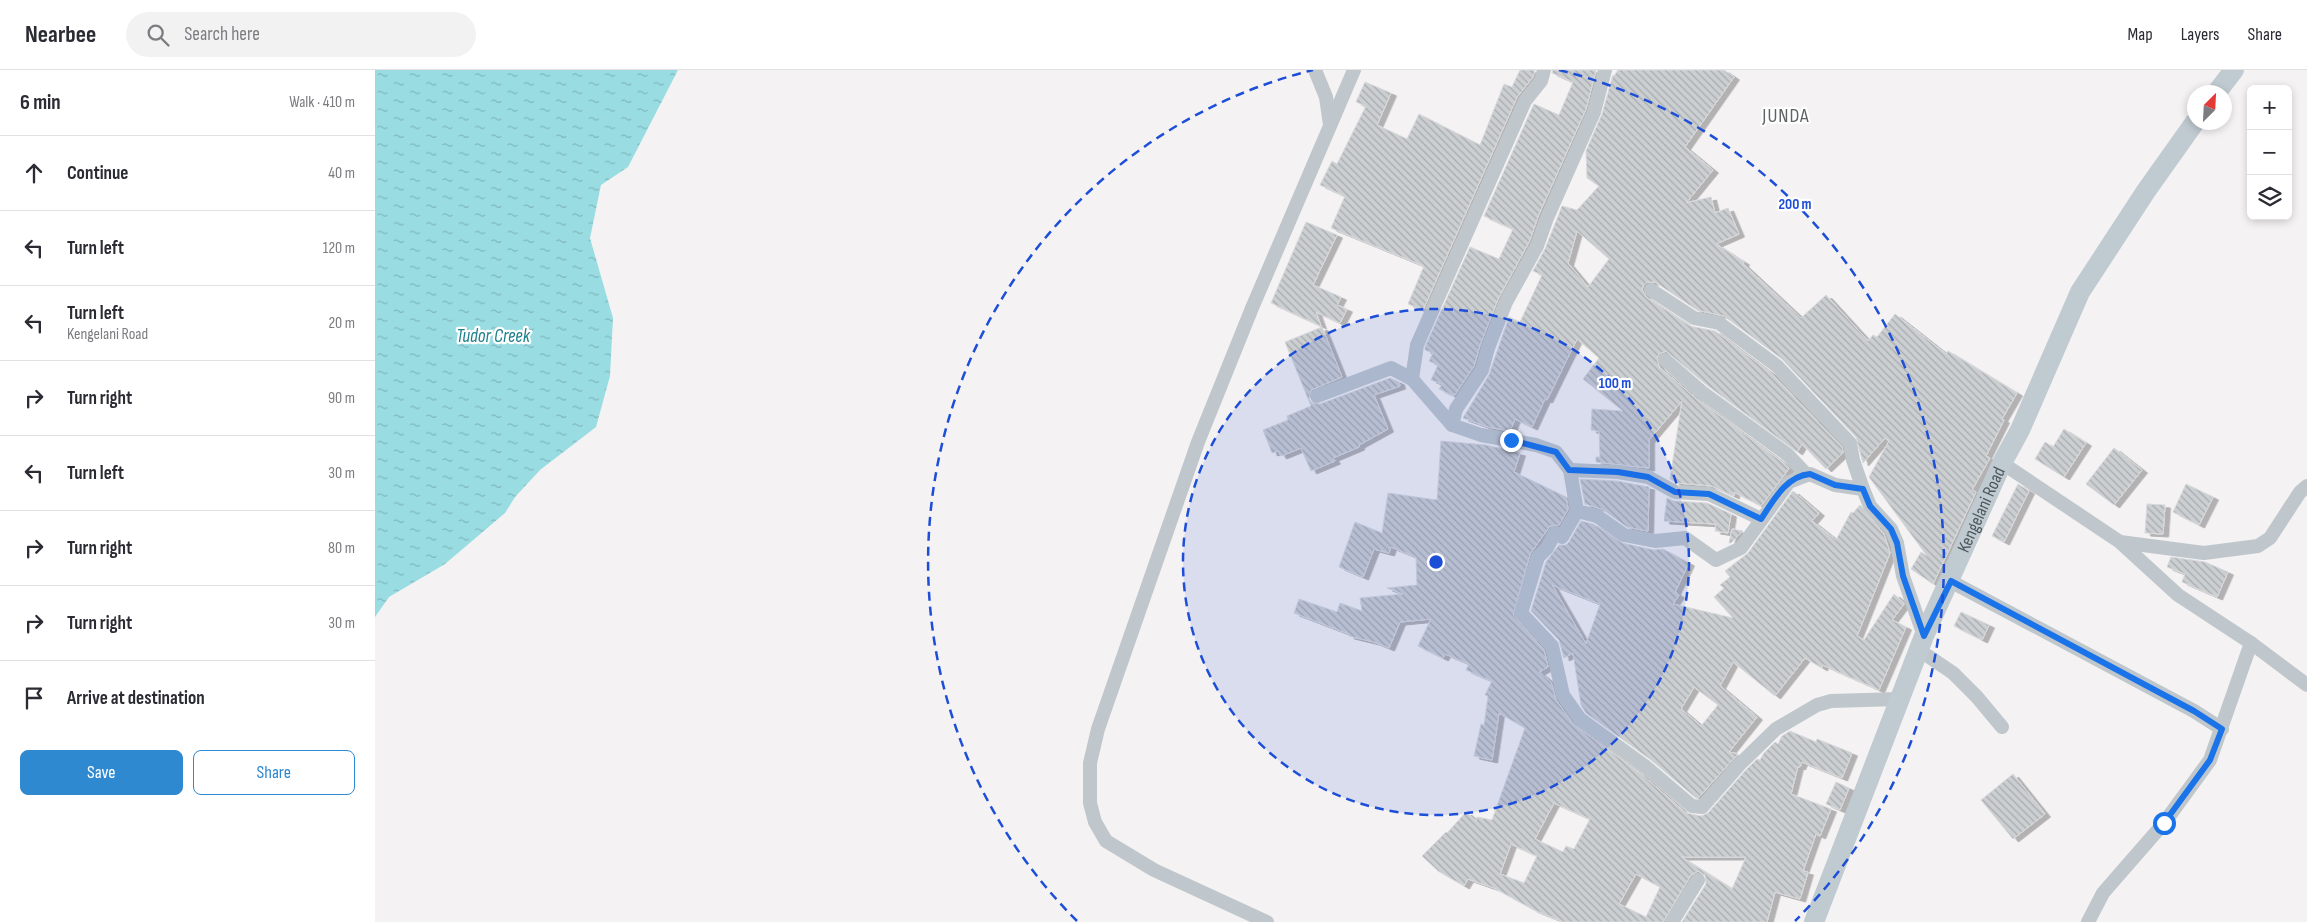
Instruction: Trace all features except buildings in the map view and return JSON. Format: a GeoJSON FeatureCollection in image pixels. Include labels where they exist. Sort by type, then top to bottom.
{"type":"FeatureCollection","features":[{"type":"Feature","properties":{"kind":"main road"},"geometry":{"type":"LineString","coordinates":[[2222,85],[2234,70]]}},
{"type":"Feature","properties":{"kind":"main road","name":"Kengelani Road"},"geometry":{"type":"LineString","coordinates":[[1813,922],[1921,643],[1951,581],[2002,463],[2021,430],[2080,292],[2146,191],[2189,130]]}},
{"type":"Feature","properties":{"kind":"street"},"geometry":{"type":"LineString","coordinates":[[1315,70],[1326,97],[1330,129]]}},
{"type":"Feature","properties":{"kind":"street"},"geometry":{"type":"LineString","coordinates":[[1267,922],[1154,870],[1106,841],[1095,822],[1090,803],[1090,763],[1098,729],[1198,442],[1252,308],[1354,70]]}},
{"type":"Feature","properties":{"kind":"street"},"geometry":{"type":"LineString","coordinates":[[1413,379],[1417,345],[1525,101],[1541,81],[1544,70]]}},
{"type":"Feature","properties":{"kind":"street"},"geometry":{"type":"LineString","coordinates":[[1452,425],[1456,409],[1482,370],[1488,348],[1506,302],[1537,246],[1547,218],[1593,112],[1605,70]]}},
{"type":"Feature","properties":{"kind":"street"},"geometry":{"type":"LineString","coordinates":[[1651,290],[1694,318],[1719,323],[1777,366],[1851,443],[1853,460],[1870,506],[1891,529],[1897,543],[1903,576],[1921,643],[1977,696],[2002,727]]}},
{"type":"Feature","properties":{"kind":"street"},"geometry":{"type":"LineString","coordinates":[[1665,360],[1703,393],[1788,455],[1806,474]]}},
{"type":"Feature","properties":{"kind":"street"},"geometry":{"type":"LineString","coordinates":[[1317,396],[1391,368],[1413,379],[1452,425],[1481,435],[1536,445],[1556,452],[1569,470],[1577,511],[1562,537],[1555,533],[1547,548],[1538,558],[1521,612],[1552,646],[1563,695],[1580,718],[1646,767],[1692,806],[1702,807],[1739,765],[1776,729],[1817,705],[1831,701],[1899,699]]}},
{"type":"Feature","properties":{"kind":"street"},"geometry":{"type":"LineString","coordinates":[[2002,463],[2120,542],[2144,566],[2178,595],[2251,643],[2307,685]]}},
{"type":"Feature","properties":{"kind":"street"},"geometry":{"type":"LineString","coordinates":[[1569,470],[1618,472],[1648,477],[1675,492],[1709,494],[1761,519]]}},
{"type":"Feature","properties":{"kind":"street"},"geometry":{"type":"LineString","coordinates":[[1577,511],[1597,516],[1624,535],[1655,541],[1685,538],[1716,560],[1741,548],[1789,482],[1810,474],[1835,485],[1863,489]]}},
{"type":"Feature","properties":{"kind":"street"},"geometry":{"type":"LineString","coordinates":[[2120,542],[2204,553],[2258,546],[2270,538],[2300,492],[2307,486]]}},
{"type":"Feature","properties":{"kind":"street"},"geometry":{"type":"LineString","coordinates":[[1951,581],[2194,711],[2222,729]]}},
{"type":"Feature","properties":{"kind":"street"},"geometry":{"type":"LineString","coordinates":[[2088,922],[2093,908],[2112,880],[2164,823],[2210,760],[2251,643]]}},
{"type":"Feature","properties":{"kind":"street"},"geometry":{"type":"LineString","coordinates":[[1673,922],[1698,880]]}},
{"type":"Feature","properties":{"kind":"water","name":"Tudor Creek"},"geometry":{"type":"Polygon","coordinates":[[[375,70],[678,70],[628,167],[601,185],[590,238],[613,318],[610,376],[596,427],[540,470],[515,497],[505,513],[445,564],[389,597],[375,617],[375,70]]]}},
{"type":"Feature","properties":{"kind":"district","name":"JUNDA"},"geometry":{"type":"Point","coordinates":[1786,116]}},
{"type":"Feature","properties":{"kind":"route"},"geometry":{"type":"LineString","coordinates":[[1511,440],[1536,445],[1556,452],[1569,470],[1618,472],[1648,477],[1675,492],[1709,494],[1761,519],[1789,482],[1806,474],[1835,485],[1863,489],[1870,506],[1891,529],[1897,543],[1903,576],[1924,636],[1951,581],[2105,662],[2194,711],[2222,729],[2210,760],[2164,823]]}}]}
